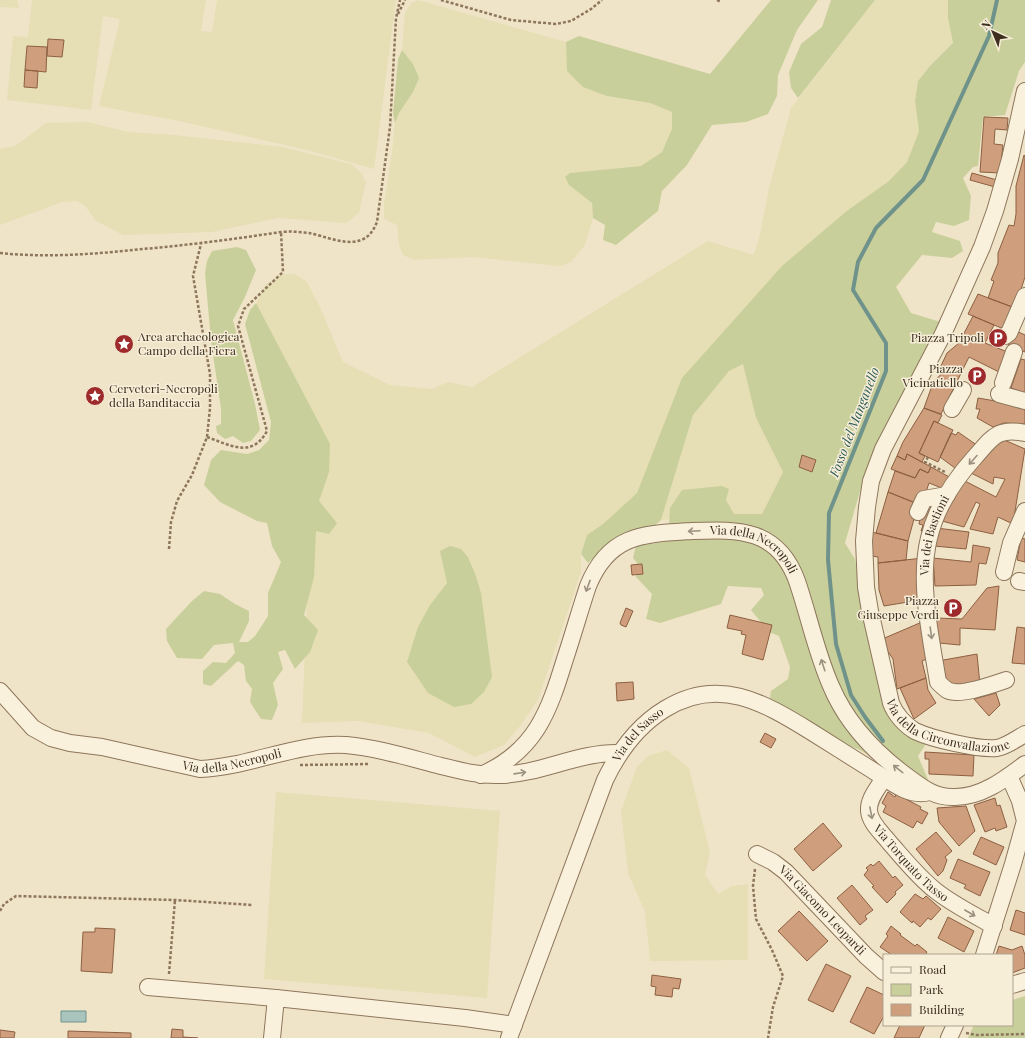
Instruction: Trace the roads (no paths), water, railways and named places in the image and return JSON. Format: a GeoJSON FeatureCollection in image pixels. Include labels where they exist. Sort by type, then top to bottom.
{"type":"FeatureCollection","features":[{"type":"Feature","properties":{"kind":"street","name":"Via della Circonvallazione"},"geometry":{"type":"LineString","coordinates":[[1025,91],[1010,159],[995,210],[969,279],[943,334],[887,440],[874,469],[868,497],[864,541],[866,587],[870,611],[893,709],[911,728],[925,735],[982,747],[999,747],[1025,734]]}},
{"type":"Feature","properties":{"kind":"street"},"geometry":{"type":"LineString","coordinates":[[1025,296],[1009,333],[1012,348],[1001,388],[1025,401]]}},
{"type":"Feature","properties":{"kind":"street"},"geometry":{"type":"LineString","coordinates":[[952,409],[963,390]]}},
{"type":"Feature","properties":{"kind":"street","name":"Via dei Bastioni"},"geometry":{"type":"LineString","coordinates":[[1006,680],[980,688],[956,692],[948,691],[938,682],[926,602],[925,563],[927,544],[932,528],[947,495],[957,478],[991,440],[1000,433],[1010,430],[1025,433]]}},
{"type":"Feature","properties":{"kind":"street"},"geometry":{"type":"LineString","coordinates":[[918,512],[924,499],[947,495]]}},
{"type":"Feature","properties":{"kind":"street"},"geometry":{"type":"LineString","coordinates":[[1004,572],[1011,543],[1025,510]]}},
{"type":"Feature","properties":{"kind":"street","name":"Via della Necropoli"},"geometry":{"type":"LineString","coordinates":[[481,775],[506,762],[519,750],[535,731],[545,715],[554,695],[588,586],[594,573],[605,557],[620,545],[642,535],[728,530],[747,532],[762,538],[777,548],[785,558],[795,574],[825,672],[842,708],[858,731],[872,747],[894,766],[929,792],[950,797],[967,796],[985,790],[1009,776],[1025,764]]}},
{"type":"Feature","properties":{"kind":"street","name":"Via della Necropoli"},"geometry":{"type":"LineString","coordinates":[[0,691],[33,728],[51,738],[70,743],[102,747],[200,769],[217,768],[324,745],[346,745],[377,749],[481,775],[523,773],[586,757],[606,753],[619,753]]}},
{"type":"Feature","properties":{"kind":"street","name":"Via del Sasso"},"geometry":{"type":"LineString","coordinates":[[512,1032],[602,787],[619,753],[633,735],[642,726],[667,707],[679,701],[698,695],[725,694],[740,696],[780,713],[884,778],[910,792],[920,794],[929,792]]}},
{"type":"Feature","properties":{"kind":"street"},"geometry":{"type":"LineString","coordinates":[[984,954],[1025,821],[1020,801],[1009,776]]}},
{"type":"Feature","properties":{"kind":"street","name":"Via Torquato Tasso"},"geometry":{"type":"LineString","coordinates":[[884,778],[869,806],[870,817],[877,828],[911,867],[935,890],[994,926]]}},
{"type":"Feature","properties":{"kind":"street","name":"Via Giacomo Leopardi"},"geometry":{"type":"LineString","coordinates":[[757,854],[773,862],[786,872],[866,956],[883,971]]}},
{"type":"Feature","properties":{"kind":"street"},"geometry":{"type":"LineString","coordinates":[[1013,985],[1025,981]]}},
{"type":"Feature","properties":{"kind":"street"},"geometry":{"type":"LineString","coordinates":[[148,987],[276,998],[465,1018],[512,1032]]}},
{"type":"Feature","properties":{"kind":"street"},"geometry":{"type":"LineString","coordinates":[[272,1038],[276,998]]}},
{"type":"Feature","properties":{"kind":"water"},"geometry":{"type":"Polygon","coordinates":[[[61,1011],[86,1011],[86,1022],[61,1022],[61,1011]]]}},
{"type":"Feature","properties":{"kind":"waterway","name":"Fosso del Manganello"},"geometry":{"type":"LineString","coordinates":[[883,741],[851,695],[836,644],[828,560],[829,513],[886,371],[886,343],[853,290],[858,262],[876,228],[923,180],[989,36],[997,0]]}},
{"type":"Feature","properties":{"kind":"place","name":"Piazza Tripoli"},"geometry":{"type":"Point","coordinates":[998,338]}},
{"type":"Feature","properties":{"kind":"place","name":"Area archaeologica Campo della Fiera"},"geometry":{"type":"Point","coordinates":[124,344]}},
{"type":"Feature","properties":{"kind":"place","name":"Piazza Vicinatiello"},"geometry":{"type":"Point","coordinates":[977,376]}},
{"type":"Feature","properties":{"kind":"place","name":"Cerveteri-Necropoli della Banditaccia"},"geometry":{"type":"Point","coordinates":[95,396]}},
{"type":"Feature","properties":{"kind":"place","name":"Piazza Giuseppe Verdi"},"geometry":{"type":"Point","coordinates":[953,608]}}]}
